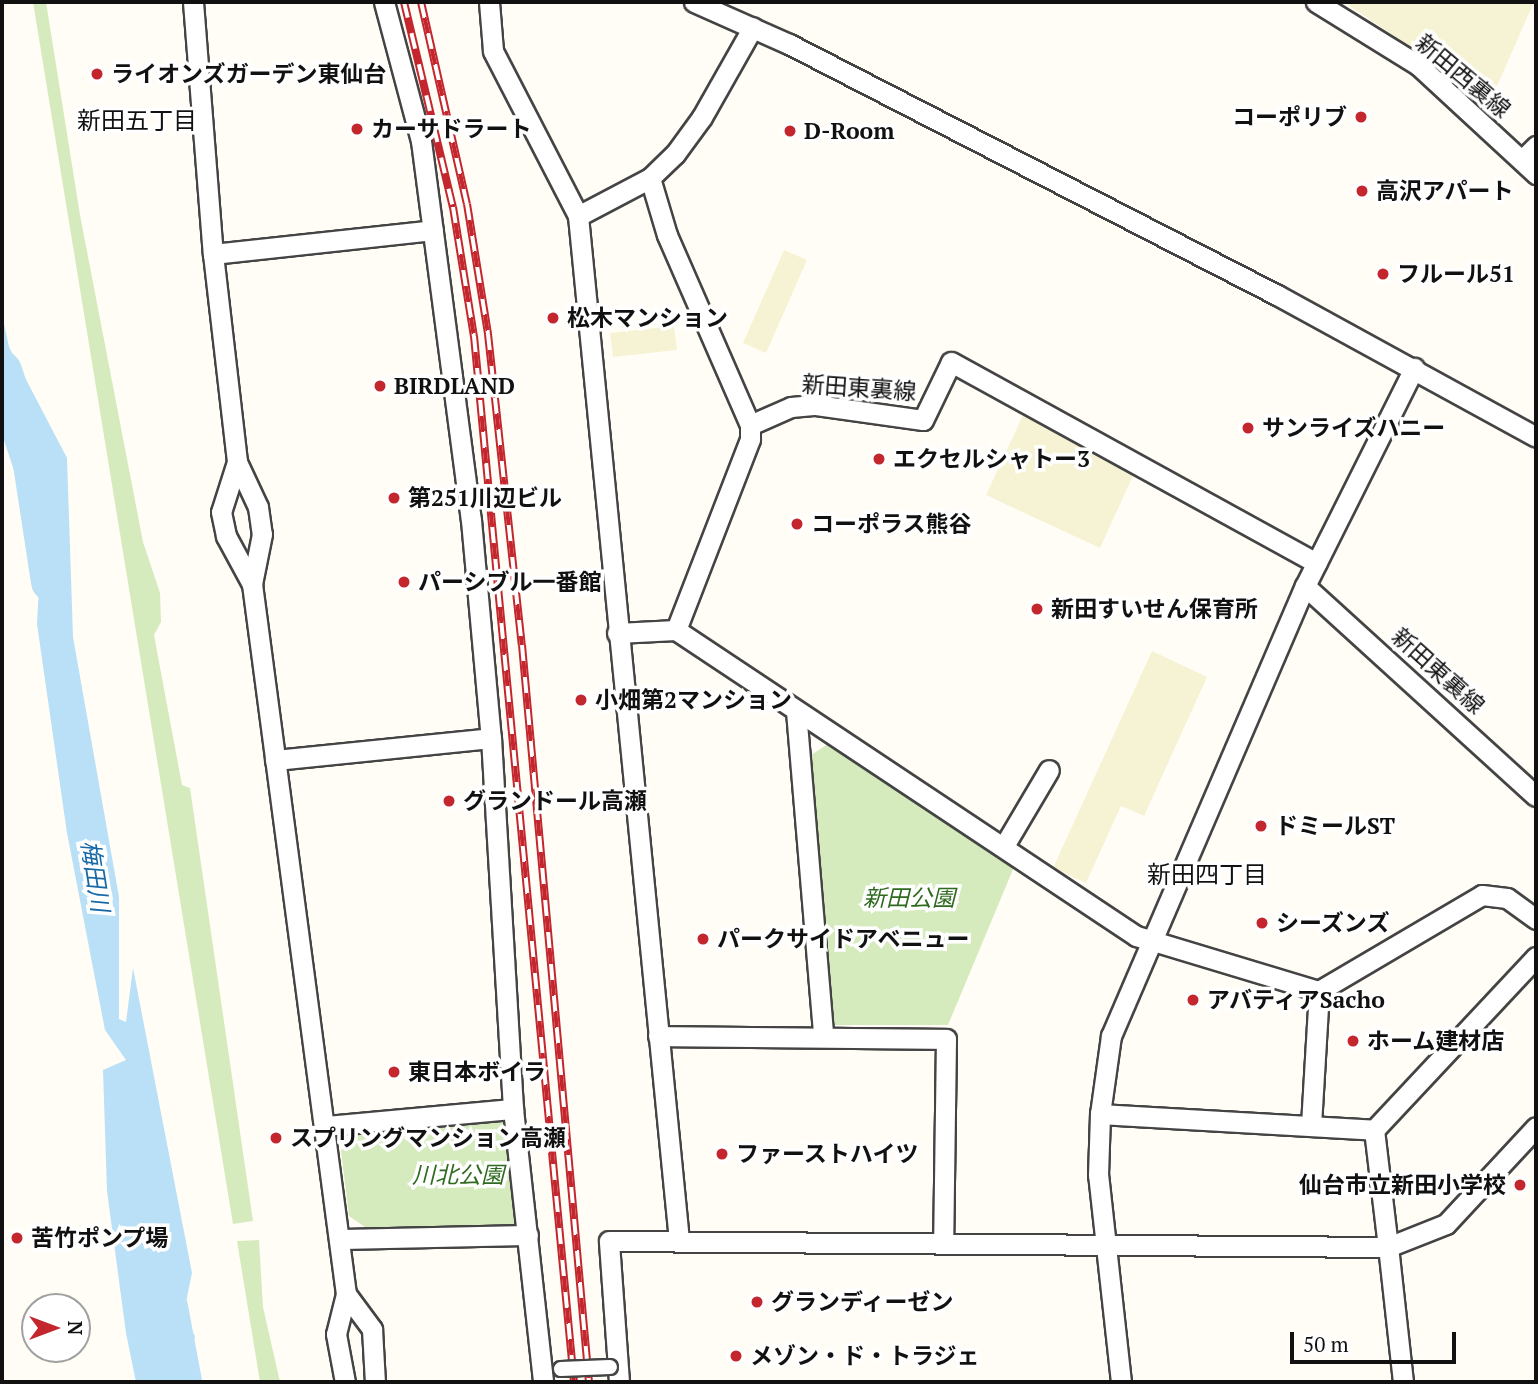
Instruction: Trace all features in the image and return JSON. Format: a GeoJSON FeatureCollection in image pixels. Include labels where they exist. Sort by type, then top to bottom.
{"type":"FeatureCollection","features":[{"type":"Feature","properties":{"kind":"street"},"geometry":{"type":"LineString","coordinates":[[194,2],[213,254],[237,462],[258,507],[262,534],[252,584],[340,1239],[346,1294],[336,1334],[345,1382]]}},
{"type":"Feature","properties":{"kind":"street"},"geometry":{"type":"LineString","coordinates":[[384,2],[421,141],[471,520],[491,738],[513,1109],[543,1382]]}},
{"type":"Feature","properties":{"kind":"street"},"geometry":{"type":"LineString","coordinates":[[489,2],[492,51],[578,216],[679,1241]]}},
{"type":"Feature","properties":{"kind":"street"},"geometry":{"type":"LineString","coordinates":[[694,2],[728,7],[752,27],[1414,368],[1536,437]]}},
{"type":"Feature","properties":{"kind":"street","name":"新田西裏線"},"geometry":{"type":"LineString","coordinates":[[1316,2],[1418,65],[1532,160]]}},
{"type":"Feature","properties":{"kind":"street"},"geometry":{"type":"LineString","coordinates":[[578,216],[650,178],[675,154],[702,117],[752,27]]}},
{"type":"Feature","properties":{"kind":"street"},"geometry":{"type":"LineString","coordinates":[[650,178],[667,235],[750,425],[750,439],[676,630]]}},
{"type":"Feature","properties":{"kind":"street"},"geometry":{"type":"LineString","coordinates":[[213,254],[433,230]]}},
{"type":"Feature","properties":{"kind":"street","name":"新田東裏線"},"geometry":{"type":"LineString","coordinates":[[750,425],[790,407],[816,405],[923,420],[951,362],[1317,563]]}},
{"type":"Feature","properties":{"kind":"street"},"geometry":{"type":"LineString","coordinates":[[1121,1382],[1098,1175],[1100,1114],[1111,1036],[1306,586],[1414,368]]}},
{"type":"Feature","properties":{"kind":"street"},"geometry":{"type":"LineString","coordinates":[[237,462],[221,512],[226,536],[252,584]]}},
{"type":"Feature","properties":{"kind":"street","name":"新田東裏線"},"geometry":{"type":"LineString","coordinates":[[1306,586],[1536,796]]}},
{"type":"Feature","properties":{"kind":"street"},"geometry":{"type":"LineString","coordinates":[[617,633],[676,630],[1136,936],[1319,991],[1482,895],[1507,898],[1536,919]]}},
{"type":"Feature","properties":{"kind":"street"},"geometry":{"type":"LineString","coordinates":[[796,711],[823,1035]]}},
{"type":"Feature","properties":{"kind":"street"},"geometry":{"type":"LineString","coordinates":[[275,761],[491,738]]}},
{"type":"Feature","properties":{"kind":"street"},"geometry":{"type":"LineString","coordinates":[[1004,846],[1049,770]]}},
{"type":"Feature","properties":{"kind":"street"},"geometry":{"type":"LineString","coordinates":[[1403,1382],[1374,1130],[1536,957]]}},
{"type":"Feature","properties":{"kind":"street"},"geometry":{"type":"LineString","coordinates":[[1311,1125],[1319,991]]}},
{"type":"Feature","properties":{"kind":"street"},"geometry":{"type":"LineString","coordinates":[[658,1036],[823,1035],[946,1039],[943,1242]]}},
{"type":"Feature","properties":{"kind":"street"},"geometry":{"type":"LineString","coordinates":[[325,1126],[513,1109]]}},
{"type":"Feature","properties":{"kind":"street"},"geometry":{"type":"LineString","coordinates":[[1100,1114],[1374,1130]]}},
{"type":"Feature","properties":{"kind":"street"},"geometry":{"type":"LineString","coordinates":[[561,1369],[614,1375],[609,1241],[1388,1247],[1446,1224],[1536,1127]]}},
{"type":"Feature","properties":{"kind":"street"},"geometry":{"type":"LineString","coordinates":[[340,1239],[527,1235]]}},
{"type":"Feature","properties":{"kind":"street"},"geometry":{"type":"LineString","coordinates":[[346,1294],[372,1329],[375,1382]]}},
{"type":"Feature","properties":{"kind":"shaded area"},"geometry":{"type":"Polygon","coordinates":[[[1344,2],[1534,2],[1486,111],[1422,55],[1344,2]]]}},
{"type":"Feature","properties":{"kind":"shaded area"},"geometry":{"type":"Polygon","coordinates":[[[784,250],[807,260],[766,353],[743,343],[784,250]]]}},
{"type":"Feature","properties":{"kind":"shaded area"},"geometry":{"type":"Polygon","coordinates":[[[674,326],[677,350],[613,357],[610,333],[674,326]]]}},
{"type":"Feature","properties":{"kind":"shaded area"},"geometry":{"type":"Polygon","coordinates":[[[1024,413],[1137,467],[1100,548],[986,495],[1024,413]]]}},
{"type":"Feature","properties":{"kind":"shaded area"},"geometry":{"type":"Polygon","coordinates":[[[1152,651],[1207,677],[1144,816],[1121,806],[1086,883],[1053,868],[1152,651]]]}},
{"type":"Feature","properties":{"kind":"green space"},"geometry":{"type":"Polygon","coordinates":[[[33,2],[46,2],[80,215],[143,542],[160,593],[161,622],[154,635],[182,785],[190,788],[253,1221],[233,1224],[33,2]]]}},
{"type":"Feature","properties":{"kind":"green space","name":"新田公園"},"geometry":{"type":"Polygon","coordinates":[[[831,742],[1014,867],[948,1025],[832,1025],[811,755],[831,742]]]}},
{"type":"Feature","properties":{"kind":"green space","name":"川北公園"},"geometry":{"type":"Polygon","coordinates":[[[505,1118],[515,1227],[365,1227],[349,1216],[341,1151],[353,1135],[505,1118]]]}},
{"type":"Feature","properties":{"kind":"green space"},"geometry":{"type":"Polygon","coordinates":[[[259,1240],[263,1307],[280,1382],[260,1382],[237,1241],[259,1240]]]}},
{"type":"Feature","properties":{"kind":"water"},"geometry":{"type":"Polygon","coordinates":[[[2,314],[9,347],[67,458],[73,637],[119,897],[119,1019],[126,1022],[133,968],[192,1273],[183,1317],[195,1336],[190,1361],[178,1352],[178,1382],[136,1382],[126,1333],[107,1191],[103,1070],[126,1060],[105,1030],[67,833],[37,624],[43,513],[2,420],[2,314]]]}},
{"type":"Feature","properties":{"kind":"waterway","name":"梅田川"},"geometry":{"type":"LineString","coordinates":[[2,371],[33,464],[51,582]]}},
{"type":"Feature","properties":{"kind":"waterway","name":"梅田川"},"geometry":{"type":"LineString","coordinates":[[168,1307],[182,1382]]}},
{"type":"Feature","properties":{"kind":"railway"},"geometry":{"type":"LineString","coordinates":[[404,2],[453,207],[474,336],[574,1382]]}},
{"type":"Feature","properties":{"kind":"railway"},"geometry":{"type":"LineString","coordinates":[[421,2],[467,204],[488,334],[522,645],[589,1382]]}},
{"type":"Feature","properties":{"kind":"place","name":"ライオンズガーデン東仙台"},"geometry":{"type":"Point","coordinates":[97,74]}},
{"type":"Feature","properties":{"kind":"place","name":"コーポリブ"},"geometry":{"type":"Point","coordinates":[1361,117]}},
{"type":"Feature","properties":{"kind":"place","name":"カーサドラート"},"geometry":{"type":"Point","coordinates":[357,129]}},
{"type":"Feature","properties":{"kind":"place","name":"D-Room"},"geometry":{"type":"Point","coordinates":[790,131]}},
{"type":"Feature","properties":{"kind":"place","name":"高沢アパート"},"geometry":{"type":"Point","coordinates":[1362,191]}},
{"type":"Feature","properties":{"kind":"place","name":"フルール51"},"geometry":{"type":"Point","coordinates":[1383,274]}},
{"type":"Feature","properties":{"kind":"place","name":"松木マンション"},"geometry":{"type":"Point","coordinates":[553,318]}},
{"type":"Feature","properties":{"kind":"place","name":"BIRDLAND"},"geometry":{"type":"Point","coordinates":[380,386]}},
{"type":"Feature","properties":{"kind":"place","name":"サンライズハニー"},"geometry":{"type":"Point","coordinates":[1248,428]}},
{"type":"Feature","properties":{"kind":"place","name":"エクセルシャトー3"},"geometry":{"type":"Point","coordinates":[879,459]}},
{"type":"Feature","properties":{"kind":"place","name":"第251川辺ビル"},"geometry":{"type":"Point","coordinates":[394,498]}},
{"type":"Feature","properties":{"kind":"place","name":"コーポラス熊谷"},"geometry":{"type":"Point","coordinates":[797,524]}},
{"type":"Feature","properties":{"kind":"place","name":"パーシブル一番館"},"geometry":{"type":"Point","coordinates":[404,582]}},
{"type":"Feature","properties":{"kind":"place","name":"新田すいせん保育所"},"geometry":{"type":"Point","coordinates":[1037,609]}},
{"type":"Feature","properties":{"kind":"place","name":"小畑第2マンション"},"geometry":{"type":"Point","coordinates":[581,700]}},
{"type":"Feature","properties":{"kind":"place","name":"グランドール高瀬"},"geometry":{"type":"Point","coordinates":[449,801]}},
{"type":"Feature","properties":{"kind":"place","name":"ドミールST"},"geometry":{"type":"Point","coordinates":[1261,826]}},
{"type":"Feature","properties":{"kind":"place","name":"シーズンズ"},"geometry":{"type":"Point","coordinates":[1262,923]}},
{"type":"Feature","properties":{"kind":"place","name":"パークサイドアベニュー"},"geometry":{"type":"Point","coordinates":[703,939]}},
{"type":"Feature","properties":{"kind":"place","name":"アバティアSacho"},"geometry":{"type":"Point","coordinates":[1193,1000]}},
{"type":"Feature","properties":{"kind":"place","name":"ホーム建材店"},"geometry":{"type":"Point","coordinates":[1353,1041]}},
{"type":"Feature","properties":{"kind":"place","name":"東日本ボイラ"},"geometry":{"type":"Point","coordinates":[394,1072]}},
{"type":"Feature","properties":{"kind":"place","name":"スプリングマンション高瀬"},"geometry":{"type":"Point","coordinates":[276,1138]}},
{"type":"Feature","properties":{"kind":"place","name":"ファーストハイツ"},"geometry":{"type":"Point","coordinates":[722,1154]}},
{"type":"Feature","properties":{"kind":"place","name":"仙台市立新田小学校"},"geometry":{"type":"Point","coordinates":[1520,1185]}},
{"type":"Feature","properties":{"kind":"place","name":"苦竹ポンプ場"},"geometry":{"type":"Point","coordinates":[17,1238]}},
{"type":"Feature","properties":{"kind":"place","name":"グランディーゼン"},"geometry":{"type":"Point","coordinates":[757,1302]}},
{"type":"Feature","properties":{"kind":"place","name":"メゾン・ド・トラジェ"},"geometry":{"type":"Point","coordinates":[736,1356]}},
{"type":"Feature","properties":{"kind":"district","name":"新田五丁目"},"geometry":{"type":"Point","coordinates":[137,121]}},
{"type":"Feature","properties":{"kind":"district","name":"新田四丁目"},"geometry":{"type":"Point","coordinates":[1207,875]}}]}
